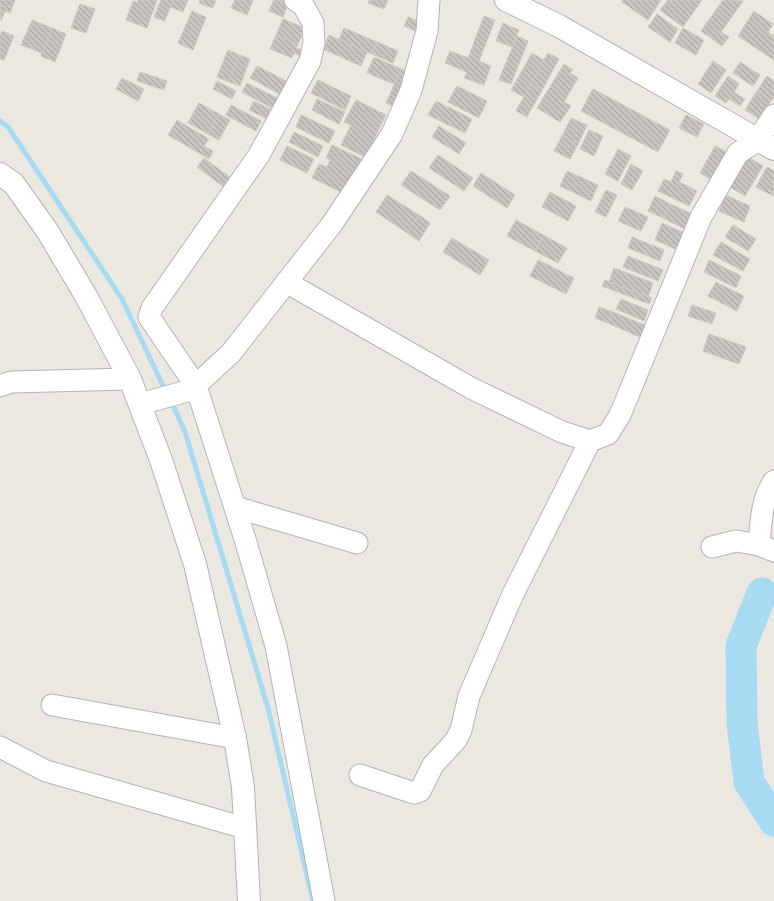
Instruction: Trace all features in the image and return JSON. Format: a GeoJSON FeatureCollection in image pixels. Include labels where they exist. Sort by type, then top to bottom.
{"type":"FeatureCollection","features":[{"type":"Feature","properties":{"kind":"street"},"geometry":{"type":"LineString","coordinates":[[295,0],[304,5],[313,23],[314,43],[310,61],[259,155],[149,312],[149,317],[193,388],[235,507],[276,646],[324,901]]}},
{"type":"Feature","properties":{"kind":"street"},"geometry":{"type":"LineString","coordinates":[[148,402],[193,388],[231,353],[332,224],[392,134],[413,82],[427,31],[429,0]]}},
{"type":"Feature","properties":{"kind":"street"},"geometry":{"type":"LineString","coordinates":[[506,0],[559,26],[765,145]]}},
{"type":"Feature","properties":{"kind":"street"},"geometry":{"type":"LineString","coordinates":[[765,145],[774,115]]}},
{"type":"Feature","properties":{"kind":"street"},"geometry":{"type":"LineString","coordinates":[[360,775],[414,793],[420,791],[433,765],[456,740],[461,730],[469,696],[513,594],[590,442],[608,434],[620,415],[701,217],[738,153],[765,145]]}},
{"type":"Feature","properties":{"kind":"street"},"geometry":{"type":"LineString","coordinates":[[0,174],[14,184],[48,232],[90,303],[130,379],[148,402],[161,460],[195,564],[235,738],[243,787],[249,901]]}},
{"type":"Feature","properties":{"kind":"street"},"geometry":{"type":"LineString","coordinates":[[286,282],[471,388],[562,432],[590,442]]}},
{"type":"Feature","properties":{"kind":"street"},"geometry":{"type":"LineString","coordinates":[[0,386],[11,382],[130,379]]}},
{"type":"Feature","properties":{"kind":"street"},"geometry":{"type":"LineString","coordinates":[[712,547],[736,541],[766,548],[769,492]]}},
{"type":"Feature","properties":{"kind":"street"},"geometry":{"type":"LineString","coordinates":[[235,507],[357,543]]}},
{"type":"Feature","properties":{"kind":"street"},"geometry":{"type":"LineString","coordinates":[[52,705],[235,738]]}},
{"type":"Feature","properties":{"kind":"street"},"geometry":{"type":"LineString","coordinates":[[0,747],[46,771],[245,828]]}},
{"type":"Feature","properties":{"kind":"building"},"geometry":{"type":"Polygon","coordinates":[[[0,0],[15,0],[10,13],[5,11],[1,21],[0,0]]]}},
{"type":"Feature","properties":{"kind":"building"},"geometry":{"type":"Polygon","coordinates":[[[138,0],[157,0],[147,28],[126,20],[133,1],[138,3],[138,0]]]}},
{"type":"Feature","properties":{"kind":"building"},"geometry":{"type":"Polygon","coordinates":[[[161,0],[173,0],[165,21],[154,17],[161,0]]]}},
{"type":"Feature","properties":{"kind":"building"},"geometry":{"type":"Polygon","coordinates":[[[173,0],[188,0],[183,12],[170,7],[173,0]]]}},
{"type":"Feature","properties":{"kind":"building"},"geometry":{"type":"Polygon","coordinates":[[[200,0],[216,0],[213,8],[199,3],[200,0]]]}},
{"type":"Feature","properties":{"kind":"building"},"geometry":{"type":"Polygon","coordinates":[[[235,0],[253,0],[247,15],[231,8],[235,0]]]}},
{"type":"Feature","properties":{"kind":"building"},"geometry":{"type":"Polygon","coordinates":[[[274,0],[289,1],[283,17],[269,11],[274,0]]]}},
{"type":"Feature","properties":{"kind":"building"},"geometry":{"type":"Polygon","coordinates":[[[369,0],[388,0],[384,9],[368,3],[369,0]]]}},
{"type":"Feature","properties":{"kind":"building"},"geometry":{"type":"Polygon","coordinates":[[[623,0],[634,0],[629,7],[622,2],[623,0]]]}},
{"type":"Feature","properties":{"kind":"building"},"geometry":{"type":"Polygon","coordinates":[[[634,0],[661,0],[648,20],[629,7],[634,0]]]}},
{"type":"Feature","properties":{"kind":"building"},"geometry":{"type":"Polygon","coordinates":[[[668,0],[702,0],[683,27],[660,10],[668,0]]]}},
{"type":"Feature","properties":{"kind":"building"},"geometry":{"type":"Polygon","coordinates":[[[723,0],[743,1],[721,32],[729,37],[722,46],[701,31],[723,0]]]}},
{"type":"Feature","properties":{"kind":"building"},"geometry":{"type":"Polygon","coordinates":[[[80,4],[95,9],[86,33],[71,28],[80,4]]]}},
{"type":"Feature","properties":{"kind":"building"},"geometry":{"type":"Polygon","coordinates":[[[192,11],[206,17],[193,50],[178,43],[192,11]]]}},
{"type":"Feature","properties":{"kind":"building"},"geometry":{"type":"Polygon","coordinates":[[[754,11],[773,24],[768,32],[774,36],[774,60],[738,36],[754,11]]]}},
{"type":"Feature","properties":{"kind":"building"},"geometry":{"type":"Polygon","coordinates":[[[657,14],[678,29],[670,42],[648,27],[657,14]]]}},
{"type":"Feature","properties":{"kind":"building"},"geometry":{"type":"Polygon","coordinates":[[[484,16],[495,20],[479,61],[491,66],[484,85],[464,78],[467,72],[445,63],[450,51],[468,58],[484,16]]]}},
{"type":"Feature","properties":{"kind":"building"},"geometry":{"type":"Polygon","coordinates":[[[408,17],[423,23],[420,33],[404,26],[408,17]]]}},
{"type":"Feature","properties":{"kind":"building"},"geometry":{"type":"Polygon","coordinates":[[[283,19],[305,28],[298,44],[276,35],[283,19]]]}},
{"type":"Feature","properties":{"kind":"building"},"geometry":{"type":"Polygon","coordinates":[[[32,20],[52,28],[42,53],[21,45],[32,20]]]}},
{"type":"Feature","properties":{"kind":"building"},"geometry":{"type":"Polygon","coordinates":[[[503,23],[519,30],[512,47],[496,41],[503,23]]]}},
{"type":"Feature","properties":{"kind":"building"},"geometry":{"type":"Polygon","coordinates":[[[52,28],[66,34],[55,62],[41,56],[52,28]]]}},
{"type":"Feature","properties":{"kind":"building"},"geometry":{"type":"Polygon","coordinates":[[[344,28],[377,42],[372,54],[339,40],[344,28]]]}},
{"type":"Feature","properties":{"kind":"building"},"geometry":{"type":"Polygon","coordinates":[[[683,28],[704,40],[696,55],[675,43],[683,28]]]}},
{"type":"Feature","properties":{"kind":"building"},"geometry":{"type":"Polygon","coordinates":[[[2,31],[14,36],[4,60],[0,59],[0,36],[2,31]]]}},
{"type":"Feature","properties":{"kind":"building"},"geometry":{"type":"Polygon","coordinates":[[[276,35],[298,44],[296,48],[305,51],[302,57],[294,53],[292,58],[270,49],[276,35]]]}},
{"type":"Feature","properties":{"kind":"building"},"geometry":{"type":"Polygon","coordinates":[[[329,35],[367,52],[361,66],[323,49],[329,35]]]}},
{"type":"Feature","properties":{"kind":"building"},"geometry":{"type":"Polygon","coordinates":[[[517,36],[528,41],[511,84],[499,80],[517,36]]]}},
{"type":"Feature","properties":{"kind":"building"},"geometry":{"type":"Polygon","coordinates":[[[377,42],[398,51],[393,63],[372,54],[377,42]]]}},
{"type":"Feature","properties":{"kind":"building"},"geometry":{"type":"Polygon","coordinates":[[[228,50],[239,55],[229,82],[217,77],[228,50]]]}},
{"type":"Feature","properties":{"kind":"building"},"geometry":{"type":"Polygon","coordinates":[[[532,53],[544,60],[524,97],[511,90],[532,53]]]}},
{"type":"Feature","properties":{"kind":"building"},"geometry":{"type":"Polygon","coordinates":[[[548,53],[559,59],[542,90],[531,84],[548,53]]]}},
{"type":"Feature","properties":{"kind":"building"},"geometry":{"type":"Polygon","coordinates":[[[239,55],[250,59],[240,86],[229,82],[239,55]]]}},
{"type":"Feature","properties":{"kind":"building"},"geometry":{"type":"Polygon","coordinates":[[[374,57],[401,69],[394,84],[367,73],[374,57]]]}},
{"type":"Feature","properties":{"kind":"building"},"geometry":{"type":"Polygon","coordinates":[[[713,61],[726,70],[711,93],[698,84],[713,61]]]}},
{"type":"Feature","properties":{"kind":"building"},"geometry":{"type":"Polygon","coordinates":[[[740,62],[760,75],[753,86],[733,73],[740,62]]]}},
{"type":"Feature","properties":{"kind":"building"},"geometry":{"type":"Polygon","coordinates":[[[564,64],[573,70],[570,73],[578,78],[564,102],[571,106],[560,122],[537,108],[564,64]]]}},
{"type":"Feature","properties":{"kind":"building"},"geometry":{"type":"Polygon","coordinates":[[[257,66],[292,84],[285,97],[250,78],[257,66]]]}},
{"type":"Feature","properties":{"kind":"building"},"geometry":{"type":"Polygon","coordinates":[[[401,69],[413,74],[398,109],[386,103],[401,69]]]}},
{"type":"Feature","properties":{"kind":"building"},"geometry":{"type":"Polygon","coordinates":[[[140,72],[167,81],[164,90],[137,81],[140,72]]]}},
{"type":"Feature","properties":{"kind":"building"},"geometry":{"type":"Polygon","coordinates":[[[728,76],[739,84],[734,92],[745,99],[740,106],[729,99],[726,103],[715,96],[728,76]]]}},
{"type":"Feature","properties":{"kind":"building"},"geometry":{"type":"Polygon","coordinates":[[[767,76],[774,81],[774,97],[771,101],[757,91],[767,76]]]}},
{"type":"Feature","properties":{"kind":"building"},"geometry":{"type":"Polygon","coordinates":[[[122,78],[144,89],[138,101],[116,89],[122,78]]]}},
{"type":"Feature","properties":{"kind":"building"},"geometry":{"type":"Polygon","coordinates":[[[318,80],[351,96],[345,110],[311,93],[318,80]]]}},
{"type":"Feature","properties":{"kind":"building"},"geometry":{"type":"Polygon","coordinates":[[[217,81],[236,91],[232,99],[213,89],[217,81]]]}},
{"type":"Feature","properties":{"kind":"building"},"geometry":{"type":"Polygon","coordinates":[[[247,83],[277,98],[272,108],[242,92],[247,83]]]}},
{"type":"Feature","properties":{"kind":"building"},"geometry":{"type":"Polygon","coordinates":[[[531,84],[542,90],[527,117],[516,111],[531,84]]]}},
{"type":"Feature","properties":{"kind":"building"},"geometry":{"type":"Polygon","coordinates":[[[457,86],[487,101],[479,118],[448,102],[457,86]]]}},
{"type":"Feature","properties":{"kind":"building"},"geometry":{"type":"Polygon","coordinates":[[[593,89],[670,130],[658,152],[581,111],[593,89]]]}},
{"type":"Feature","properties":{"kind":"building"},"geometry":{"type":"Polygon","coordinates":[[[757,91],[771,101],[759,119],[745,110],[757,91]]]}},
{"type":"Feature","properties":{"kind":"building"},"geometry":{"type":"Polygon","coordinates":[[[317,99],[345,112],[339,124],[312,110],[317,99]]]}},
{"type":"Feature","properties":{"kind":"building"},"geometry":{"type":"Polygon","coordinates":[[[356,100],[386,115],[365,157],[341,145],[351,125],[344,122],[356,100]]]}},
{"type":"Feature","properties":{"kind":"building"},"geometry":{"type":"Polygon","coordinates":[[[254,101],[278,113],[273,122],[249,110],[254,101]]]}},
{"type":"Feature","properties":{"kind":"building"},"geometry":{"type":"Polygon","coordinates":[[[436,101],[472,119],[465,133],[428,115],[436,101]]]}},
{"type":"Feature","properties":{"kind":"building"},"geometry":{"type":"Polygon","coordinates":[[[199,103],[219,114],[208,134],[188,123],[199,103]]]}},
{"type":"Feature","properties":{"kind":"building"},"geometry":{"type":"Polygon","coordinates":[[[231,105],[261,121],[256,131],[226,115],[231,105]]]}},
{"type":"Feature","properties":{"kind":"building"},"geometry":{"type":"Polygon","coordinates":[[[219,114],[230,120],[219,140],[208,134],[219,114]]]}},
{"type":"Feature","properties":{"kind":"building"},"geometry":{"type":"Polygon","coordinates":[[[301,115],[335,131],[329,143],[296,127],[301,115]]]}},
{"type":"Feature","properties":{"kind":"building"},"geometry":{"type":"Polygon","coordinates":[[[686,115],[704,124],[697,137],[679,128],[686,115]]]}},
{"type":"Feature","properties":{"kind":"building"},"geometry":{"type":"Polygon","coordinates":[[[571,118],[587,125],[578,144],[562,136],[571,118]]]}},
{"type":"Feature","properties":{"kind":"building"},"geometry":{"type":"Polygon","coordinates":[[[177,120],[209,139],[204,146],[213,151],[209,159],[168,135],[177,120]]]}},
{"type":"Feature","properties":{"kind":"building"},"geometry":{"type":"Polygon","coordinates":[[[439,126],[466,143],[459,154],[432,137],[439,126]]]}},
{"type":"Feature","properties":{"kind":"building"},"geometry":{"type":"Polygon","coordinates":[[[589,130],[603,136],[594,156],[580,149],[589,130]]]}},
{"type":"Feature","properties":{"kind":"building"},"geometry":{"type":"Polygon","coordinates":[[[294,132],[323,146],[318,157],[289,142],[294,132]]]}},
{"type":"Feature","properties":{"kind":"building"},"geometry":{"type":"Polygon","coordinates":[[[562,136],[578,144],[570,159],[554,151],[562,136]]]}},
{"type":"Feature","properties":{"kind":"building"},"geometry":{"type":"Polygon","coordinates":[[[332,145],[362,159],[343,193],[312,178],[319,164],[327,167],[330,160],[326,158],[332,145]]]}},
{"type":"Feature","properties":{"kind":"building"},"geometry":{"type":"Polygon","coordinates":[[[287,146],[314,159],[307,173],[280,160],[287,146]]]}},
{"type":"Feature","properties":{"kind":"building"},"geometry":{"type":"Polygon","coordinates":[[[715,146],[731,154],[716,182],[700,173],[715,146]]]}},
{"type":"Feature","properties":{"kind":"building"},"geometry":{"type":"Polygon","coordinates":[[[618,149],[631,156],[618,181],[605,174],[618,149]]]}},
{"type":"Feature","properties":{"kind":"building"},"geometry":{"type":"Polygon","coordinates":[[[438,155],[473,178],[464,191],[429,168],[438,155]]]}},
{"type":"Feature","properties":{"kind":"building"},"geometry":{"type":"Polygon","coordinates":[[[748,157],[763,166],[745,196],[730,187],[748,157]]]}},
{"type":"Feature","properties":{"kind":"building"},"geometry":{"type":"Polygon","coordinates":[[[204,158],[231,178],[224,187],[197,167],[204,158]]]}},
{"type":"Feature","properties":{"kind":"building"},"geometry":{"type":"Polygon","coordinates":[[[631,164],[643,171],[632,190],[621,184],[631,164]]]}},
{"type":"Feature","properties":{"kind":"building"},"geometry":{"type":"Polygon","coordinates":[[[767,167],[774,171],[773,196],[756,187],[767,167]]]}},
{"type":"Feature","properties":{"kind":"building"},"geometry":{"type":"Polygon","coordinates":[[[411,171],[450,196],[440,210],[401,185],[411,171]]]}},
{"type":"Feature","properties":{"kind":"building"},"geometry":{"type":"Polygon","coordinates":[[[567,171],[598,185],[591,201],[560,186],[567,171]]]}},
{"type":"Feature","properties":{"kind":"building"},"geometry":{"type":"Polygon","coordinates":[[[676,171],[683,174],[679,182],[697,191],[689,206],[658,191],[664,179],[671,182],[676,171]]]}},
{"type":"Feature","properties":{"kind":"building"},"geometry":{"type":"Polygon","coordinates":[[[481,173],[515,195],[507,208],[473,186],[481,173]]]}},
{"type":"Feature","properties":{"kind":"building"},"geometry":{"type":"Polygon","coordinates":[[[606,190],[617,195],[606,217],[595,212],[606,190]]]}},
{"type":"Feature","properties":{"kind":"building"},"geometry":{"type":"Polygon","coordinates":[[[550,192],[576,206],[568,221],[542,207],[550,192]]]}},
{"type":"Feature","properties":{"kind":"building"},"geometry":{"type":"Polygon","coordinates":[[[387,195],[419,215],[407,233],[376,212],[387,195]]]}},
{"type":"Feature","properties":{"kind":"building"},"geometry":{"type":"Polygon","coordinates":[[[725,195],[750,206],[744,222],[719,211],[725,195]]]}},
{"type":"Feature","properties":{"kind":"building"},"geometry":{"type":"Polygon","coordinates":[[[655,196],[670,204],[663,218],[648,211],[655,196]]]}},
{"type":"Feature","properties":{"kind":"building"},"geometry":{"type":"Polygon","coordinates":[[[670,204],[692,214],[685,229],[663,218],[670,204]]]}},
{"type":"Feature","properties":{"kind":"building"},"geometry":{"type":"Polygon","coordinates":[[[625,207],[648,217],[641,231],[618,221],[625,207]]]}},
{"type":"Feature","properties":{"kind":"building"},"geometry":{"type":"Polygon","coordinates":[[[419,215],[430,223],[419,241],[407,233],[419,215]]]}},
{"type":"Feature","properties":{"kind":"building"},"geometry":{"type":"Polygon","coordinates":[[[516,220],[543,235],[535,251],[507,236],[516,220]]]}},
{"type":"Feature","properties":{"kind":"building"},"geometry":{"type":"Polygon","coordinates":[[[662,223],[689,235],[682,252],[655,240],[662,223]]]}},
{"type":"Feature","properties":{"kind":"building"},"geometry":{"type":"Polygon","coordinates":[[[733,225],[756,239],[748,251],[725,237],[733,225]]]}},
{"type":"Feature","properties":{"kind":"building"},"geometry":{"type":"Polygon","coordinates":[[[543,235],[567,248],[558,263],[535,251],[543,235]]]}},
{"type":"Feature","properties":{"kind":"building"},"geometry":{"type":"Polygon","coordinates":[[[632,237],[664,250],[660,261],[628,248],[632,237]]]}},
{"type":"Feature","properties":{"kind":"building"},"geometry":{"type":"Polygon","coordinates":[[[452,238],[489,260],[480,275],[443,252],[452,238]]]}},
{"type":"Feature","properties":{"kind":"building"},"geometry":{"type":"Polygon","coordinates":[[[721,242],[750,259],[743,271],[713,255],[721,242]]]}},
{"type":"Feature","properties":{"kind":"building"},"geometry":{"type":"Polygon","coordinates":[[[628,256],[663,270],[658,281],[623,267],[628,256]]]}},
{"type":"Feature","properties":{"kind":"building"},"geometry":{"type":"Polygon","coordinates":[[[538,260],[574,278],[566,294],[530,276],[538,260]]]}},
{"type":"Feature","properties":{"kind":"building"},"geometry":{"type":"Polygon","coordinates":[[[709,260],[741,276],[736,288],[704,272],[709,260]]]}},
{"type":"Feature","properties":{"kind":"building"},"geometry":{"type":"Polygon","coordinates":[[[614,268],[653,283],[648,297],[609,282],[614,268]]]}},
{"type":"Feature","properties":{"kind":"building"},"geometry":{"type":"Polygon","coordinates":[[[605,280],[652,298],[649,304],[602,286],[605,280]]]}},
{"type":"Feature","properties":{"kind":"building"},"geometry":{"type":"Polygon","coordinates":[[[716,282],[744,296],[737,311],[708,296],[716,282]]]}},
{"type":"Feature","properties":{"kind":"building"},"geometry":{"type":"Polygon","coordinates":[[[621,299],[648,310],[644,321],[616,309],[621,299]]]}},
{"type":"Feature","properties":{"kind":"building"},"geometry":{"type":"Polygon","coordinates":[[[692,305],[716,313],[712,324],[688,316],[692,305]]]}},
{"type":"Feature","properties":{"kind":"building"},"geometry":{"type":"Polygon","coordinates":[[[599,307],[613,312],[608,323],[595,318],[599,307]]]}},
{"type":"Feature","properties":{"kind":"building"},"geometry":{"type":"Polygon","coordinates":[[[613,312],[647,326],[642,338],[608,323],[613,312]]]}},
{"type":"Feature","properties":{"kind":"building"},"geometry":{"type":"Polygon","coordinates":[[[709,334],[746,347],[739,364],[703,351],[709,334]]]}},
{"type":"Feature","properties":{"kind":"waterway"},"geometry":{"type":"LineString","coordinates":[[0,121],[8,127],[122,299],[166,392]]}},
{"type":"Feature","properties":{"kind":"waterway"},"geometry":{"type":"LineString","coordinates":[[171,401],[185,432],[268,708],[313,901]]}},
{"type":"Feature","properties":{"kind":"waterway"},"geometry":{"type":"LineString","coordinates":[[762,593],[741,646],[742,723],[749,782],[774,821]]}}]}
